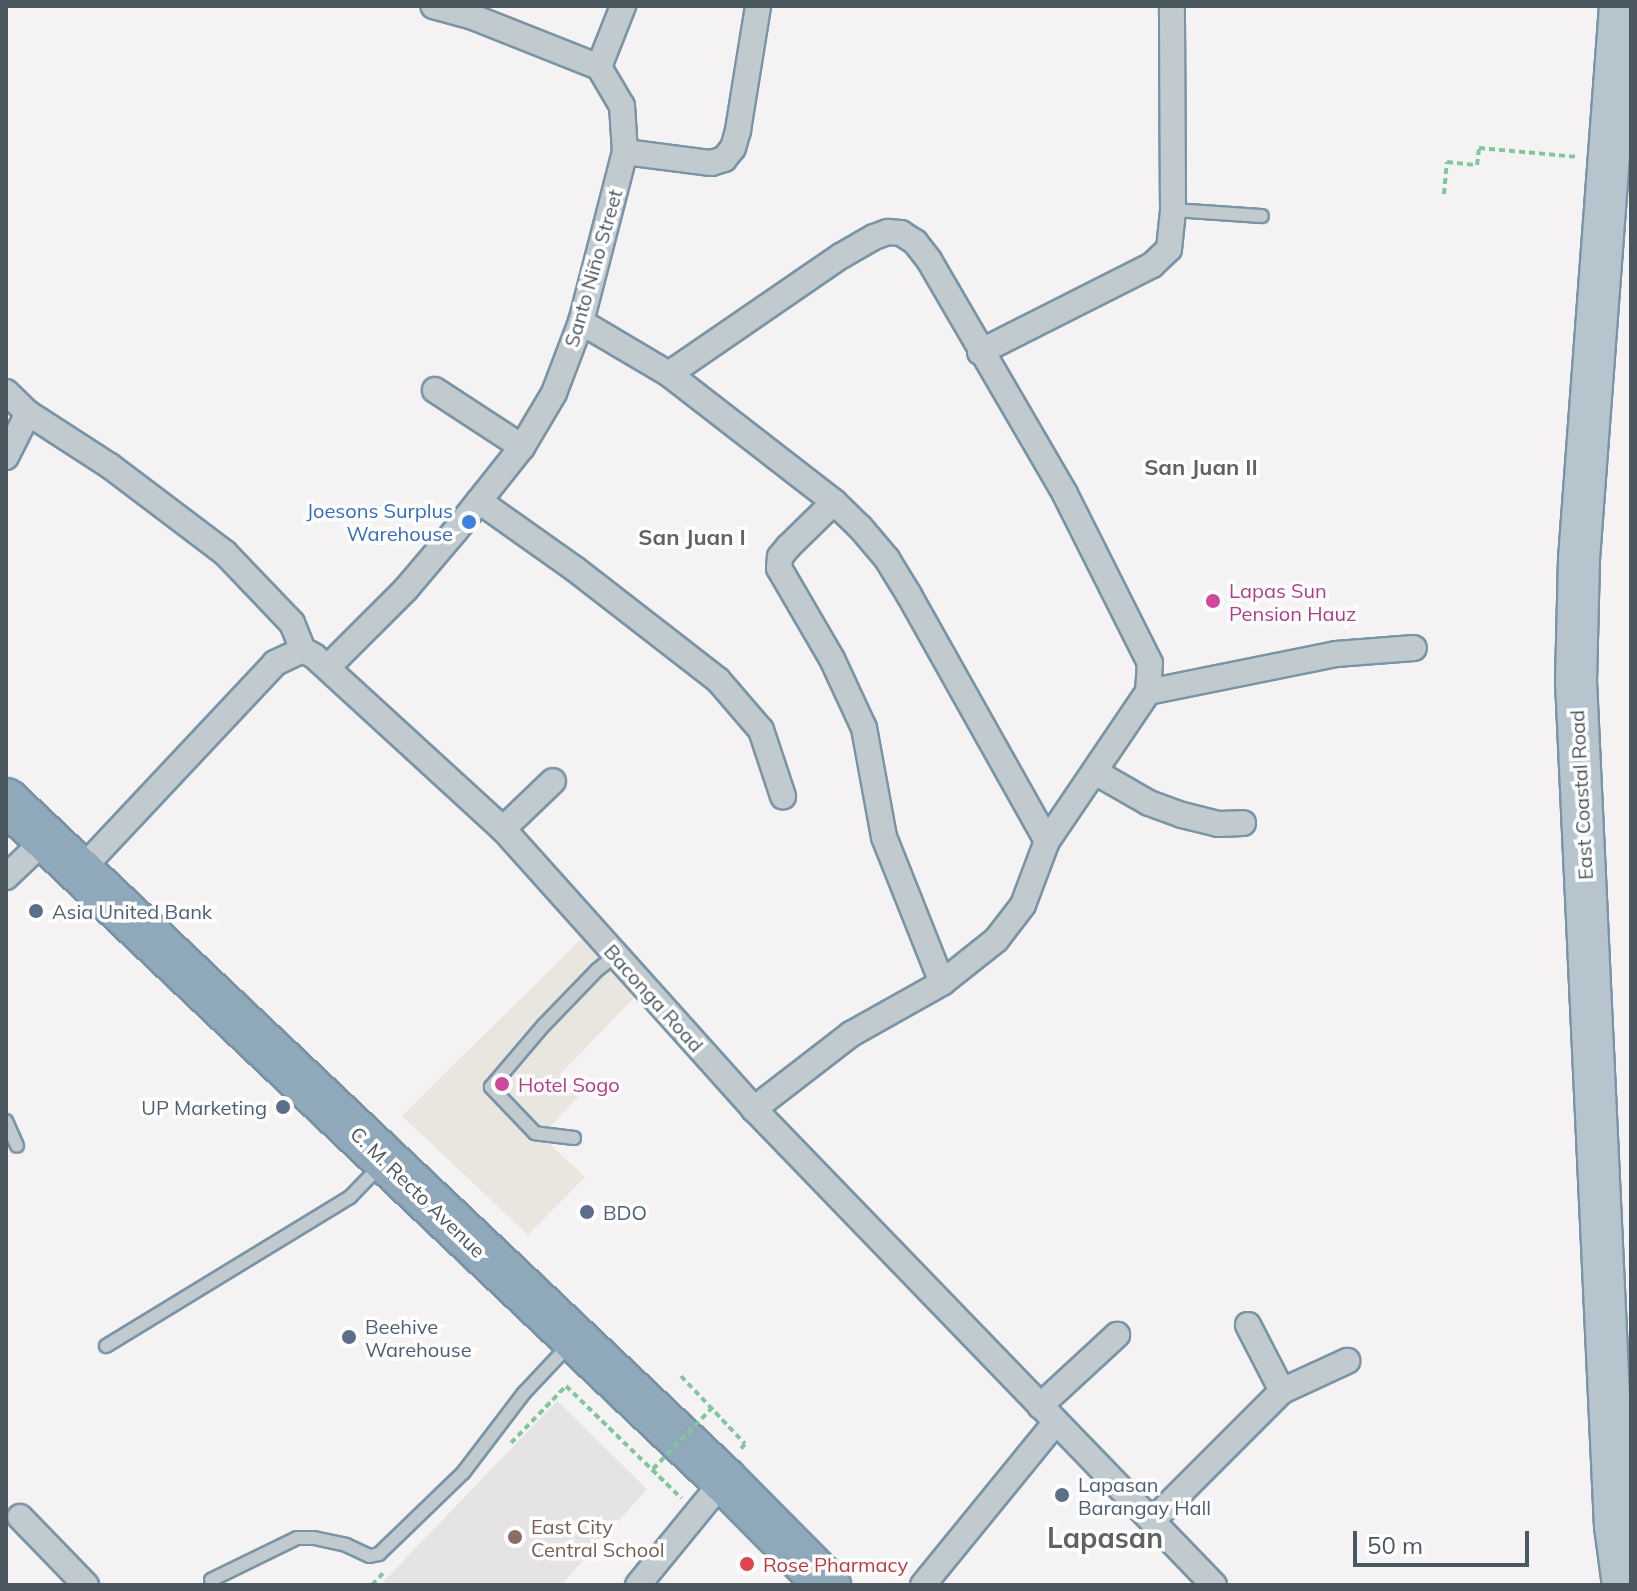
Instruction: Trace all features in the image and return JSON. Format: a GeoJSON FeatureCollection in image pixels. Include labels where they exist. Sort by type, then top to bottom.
{"type":"FeatureCollection","features":[{"type":"Feature","properties":{"kind":"highway","name":"C. M. Recto Avenue"},"geometry":{"type":"LineString","coordinates":[[6,801],[573,1339],[734,1462],[828,1585]]}},
{"type":"Feature","properties":{"kind":"main road","name":"East Coastal Road"},"geometry":{"type":"LineString","coordinates":[[1620,6],[1579,559],[1576,681],[1615,1526],[1623,1585]]}},
{"type":"Feature","properties":{"kind":"street"},"geometry":{"type":"LineString","coordinates":[[433,6],[474,11],[599,67],[623,6]]}},
{"type":"Feature","properties":{"kind":"street"},"geometry":{"type":"LineString","coordinates":[[625,152],[711,163],[724,159],[733,148],[738,130],[758,6]]}},
{"type":"Feature","properties":{"kind":"street"},"geometry":{"type":"LineString","coordinates":[[980,352],[1160,260],[1172,241],[1172,6]]}},
{"type":"Feature","properties":{"kind":"street","name":"Santo Niño Street"},"geometry":{"type":"LineString","coordinates":[[328,667],[406,589],[479,501],[522,447],[554,393],[581,322],[625,152],[622,106],[599,67]]}},
{"type":"Feature","properties":{"kind":"street"},"geometry":{"type":"LineString","coordinates":[[669,374],[841,256],[888,232],[901,233],[915,242],[980,352],[1106,570],[1150,663],[1148,692],[1047,841],[1033,881],[1012,921],[996,940],[942,983],[851,1034],[754,1109]]}},
{"type":"Feature","properties":{"kind":"street"},"geometry":{"type":"LineString","coordinates":[[581,322],[669,374],[834,502],[887,559],[1047,841]]}},
{"type":"Feature","properties":{"kind":"street"},"geometry":{"type":"LineString","coordinates":[[435,390],[522,447]]}},
{"type":"Feature","properties":{"kind":"street"},"geometry":{"type":"LineString","coordinates":[[6,392],[28,413],[110,466],[225,553],[292,623],[303,650],[275,663],[80,871]]}},
{"type":"Feature","properties":{"kind":"street"},"geometry":{"type":"LineString","coordinates":[[6,457],[28,413]]}},
{"type":"Feature","properties":{"kind":"street"},"geometry":{"type":"LineString","coordinates":[[479,501],[575,569],[718,680],[761,730],[783,796]]}},
{"type":"Feature","properties":{"kind":"street"},"geometry":{"type":"LineString","coordinates":[[834,502],[788,547],[780,557],[779,568],[832,659],[864,728],[884,837],[942,983]]}},
{"type":"Feature","properties":{"kind":"street"},"geometry":{"type":"LineString","coordinates":[[1148,692],[1336,654],[1414,648]]}},
{"type":"Feature","properties":{"kind":"street","name":"Baconga Road"},"geometry":{"type":"LineString","coordinates":[[303,650],[328,667],[503,829],[754,1109],[1048,1414],[1154,1519],[1214,1585]]}},
{"type":"Feature","properties":{"kind":"street"},"geometry":{"type":"LineString","coordinates":[[1095,772],[1149,803],[1182,815],[1218,824],[1243,823]]}},
{"type":"Feature","properties":{"kind":"street"},"geometry":{"type":"LineString","coordinates":[[503,829],[553,781]]}},
{"type":"Feature","properties":{"kind":"street"},"geometry":{"type":"LineString","coordinates":[[6,877],[46,839]]}},
{"type":"Feature","properties":{"kind":"street"},"geometry":{"type":"LineString","coordinates":[[1248,1325],[1282,1391]]}},
{"type":"Feature","properties":{"kind":"street"},"geometry":{"type":"LineString","coordinates":[[923,1585],[1048,1414],[1117,1335]]}},
{"type":"Feature","properties":{"kind":"street"},"geometry":{"type":"LineString","coordinates":[[1154,1519],[1282,1391],[1347,1361]]}},
{"type":"Feature","properties":{"kind":"street"},"geometry":{"type":"LineString","coordinates":[[638,1585],[734,1462]]}},
{"type":"Feature","properties":{"kind":"street"},"geometry":{"type":"LineString","coordinates":[[20,1517],[86,1585]]}},
{"type":"Feature","properties":{"kind":"lane"},"geometry":{"type":"LineString","coordinates":[[1173,210],[1262,216]]}},
{"type":"Feature","properties":{"kind":"lane"},"geometry":{"type":"LineString","coordinates":[[574,1138],[535,1133],[491,1087],[543,1026],[597,970],[616,955]]}},
{"type":"Feature","properties":{"kind":"lane"},"geometry":{"type":"LineString","coordinates":[[6,1121],[17,1146]]}},
{"type":"Feature","properties":{"kind":"lane"},"geometry":{"type":"LineString","coordinates":[[106,1346],[350,1197],[385,1161]]}},
{"type":"Feature","properties":{"kind":"lane"},"geometry":{"type":"LineString","coordinates":[[211,1580],[297,1538],[314,1538],[346,1545],[370,1556],[379,1554],[463,1473],[524,1393],[573,1339]]}},
{"type":"Feature","properties":{"kind":"path"},"geometry":{"type":"LineString","coordinates":[[1444,194],[1447,162],[1477,165],[1479,148],[1607,160]]}},
{"type":"Feature","properties":{"kind":"path"},"geometry":{"type":"LineString","coordinates":[[681,1376],[712,1408],[734,1462]]}},
{"type":"Feature","properties":{"kind":"path"},"geometry":{"type":"LineString","coordinates":[[501,1453],[566,1386],[685,1502]]}},
{"type":"Feature","properties":{"kind":"path"},"geometry":{"type":"LineString","coordinates":[[653,1469],[712,1408]]}},
{"type":"Feature","properties":{"kind":"path"},"geometry":{"type":"LineString","coordinates":[[372,1585],[394,1563]]}},
{"type":"Feature","properties":{"kind":"shaded area","name":"Hotel Sogo"},"geometry":{"type":"Polygon","coordinates":[[[584,936],[637,995],[560,1074],[580,1095],[541,1136],[585,1177],[528,1235],[402,1116],[584,936]]]}},
{"type":"Feature","properties":{"kind":"shaded area","name":"East City Central School"},"geometry":{"type":"Polygon","coordinates":[[[557,1401],[647,1489],[561,1585],[380,1585],[557,1401]]]}},
{"type":"Feature","properties":{"kind":"place","name":"Joesons Surplus Warehouse"},"geometry":{"type":"Point","coordinates":[469,522]}},
{"type":"Feature","properties":{"kind":"place","name":"Lapas Sun Pension Hauz"},"geometry":{"type":"Point","coordinates":[1213,601]}},
{"type":"Feature","properties":{"kind":"place","name":"Asia United Bank"},"geometry":{"type":"Point","coordinates":[36,911]}},
{"type":"Feature","properties":{"kind":"place","name":"Hotel Sogo"},"geometry":{"type":"Point","coordinates":[502,1084]}},
{"type":"Feature","properties":{"kind":"place","name":"UP Marketing"},"geometry":{"type":"Point","coordinates":[283,1107]}},
{"type":"Feature","properties":{"kind":"place","name":"BDO"},"geometry":{"type":"Point","coordinates":[587,1212]}},
{"type":"Feature","properties":{"kind":"place","name":"Beehive Warehouse"},"geometry":{"type":"Point","coordinates":[349,1337]}},
{"type":"Feature","properties":{"kind":"place","name":"Lapasan Barangay Hall"},"geometry":{"type":"Point","coordinates":[1062,1495]}},
{"type":"Feature","properties":{"kind":"place","name":"East City Central School"},"geometry":{"type":"Point","coordinates":[515,1537]}},
{"type":"Feature","properties":{"kind":"place","name":"Rose Pharmacy"},"geometry":{"type":"Point","coordinates":[747,1564]}},
{"type":"Feature","properties":{"kind":"district","name":"San Juan II"},"geometry":{"type":"Point","coordinates":[1201,468]}},
{"type":"Feature","properties":{"kind":"district","name":"San Juan I"},"geometry":{"type":"Point","coordinates":[692,538]}},
{"type":"Feature","properties":{"kind":"district","name":"Lapasan"},"geometry":{"type":"Point","coordinates":[1105,1538]}}]}
